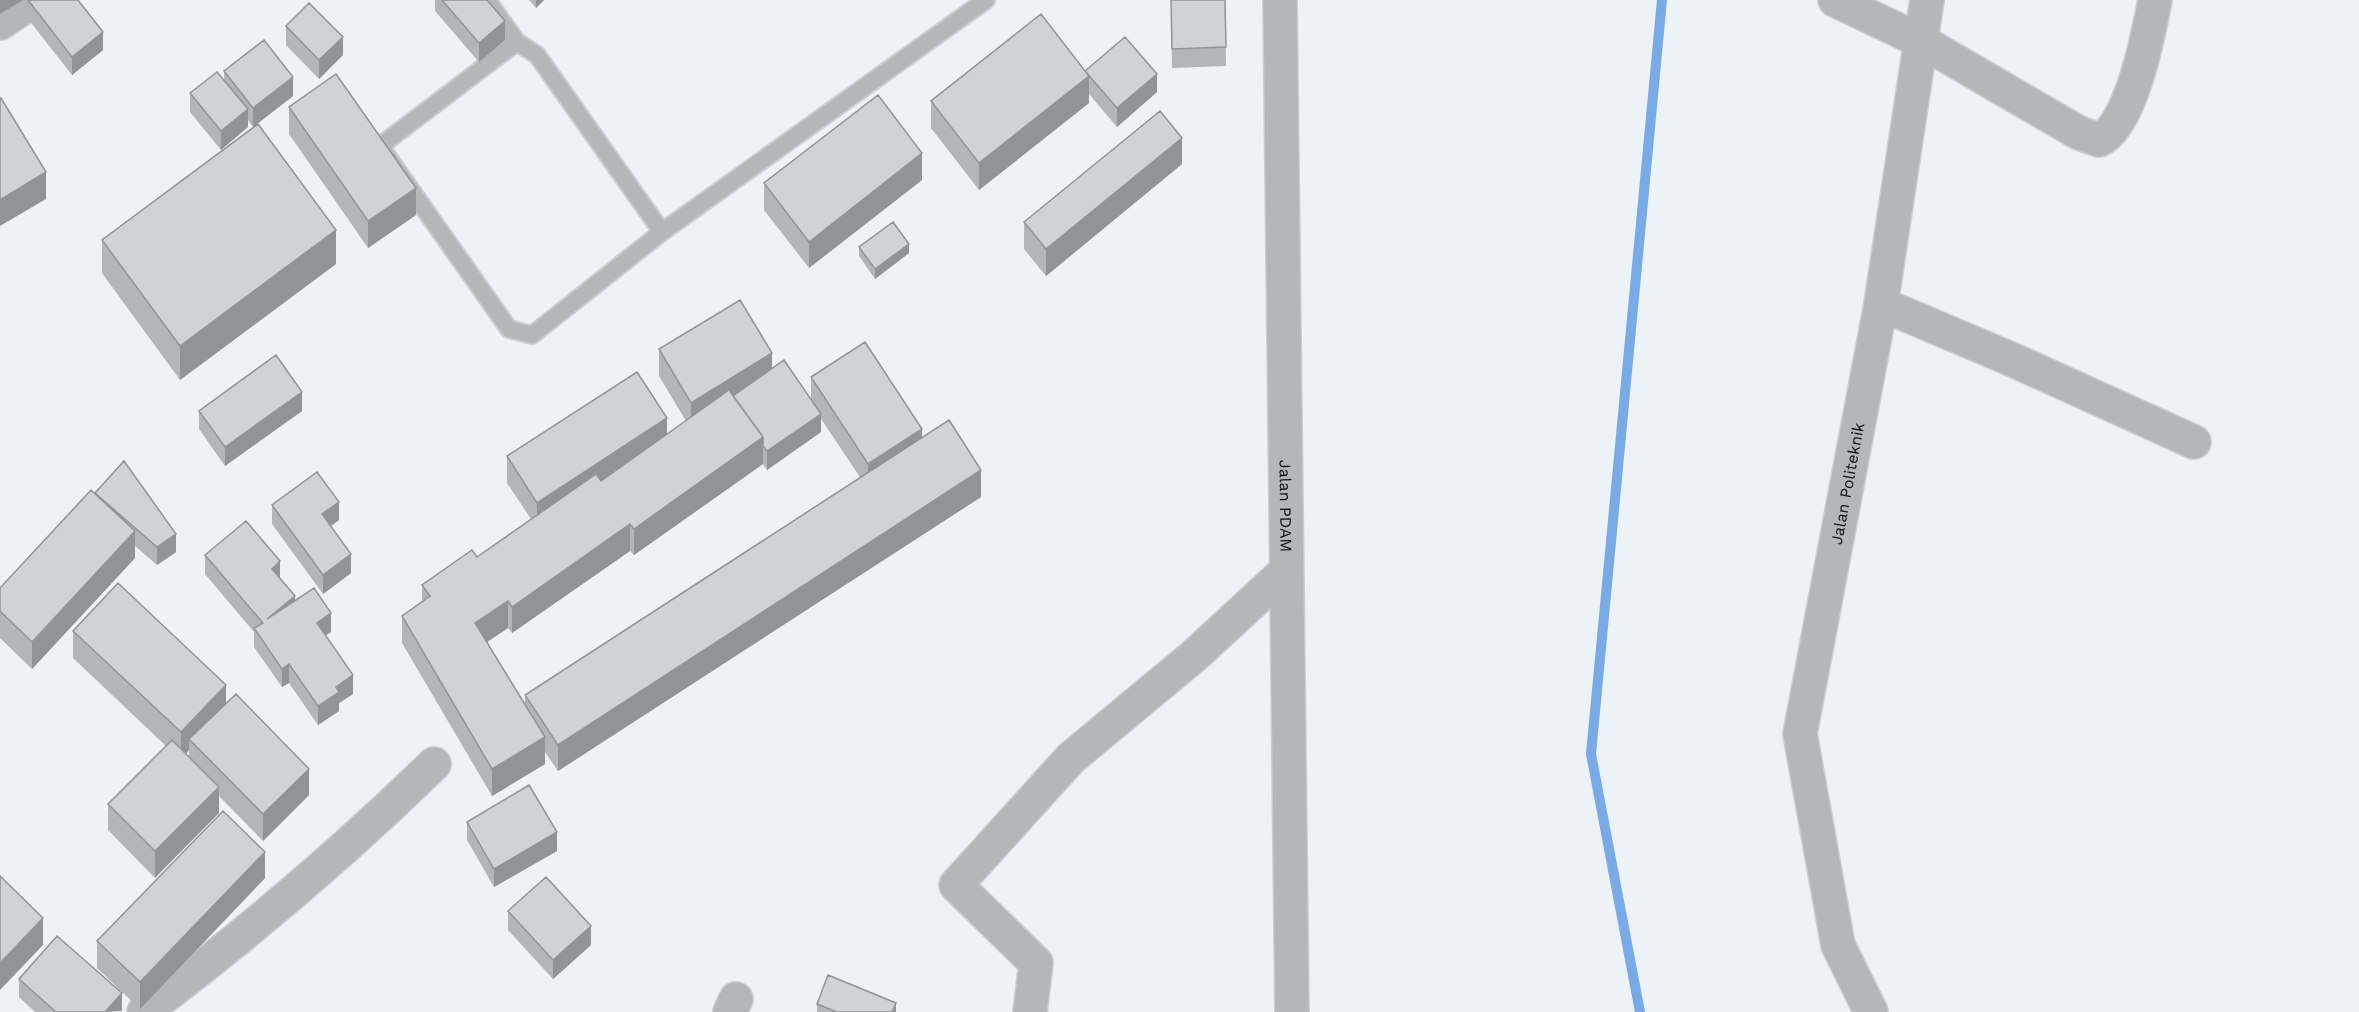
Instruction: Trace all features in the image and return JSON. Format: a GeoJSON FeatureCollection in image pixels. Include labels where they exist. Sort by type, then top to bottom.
{"type":"FeatureCollection","features":[{"type":"Feature","properties":{"kind":"street"},"geometry":{"type":"LineString","coordinates":[[0,22],[34,0]]}},
{"type":"Feature","properties":{"kind":"street","name":"Jalan PDAM"},"geometry":{"type":"LineString","coordinates":[[1280,0],[1292,1012]]}},
{"type":"Feature","properties":{"kind":"street"},"geometry":{"type":"LineString","coordinates":[[1835,0],[1921,41],[2079,133],[2099,140],[2109,134],[2133,88],[2155,0]]}},
{"type":"Feature","properties":{"kind":"street","name":"Jalan Politeknik"},"geometry":{"type":"LineString","coordinates":[[1871,1012],[1838,945],[1800,734],[1881,304],[1927,0]]}},
{"type":"Feature","properties":{"kind":"street"},"geometry":{"type":"LineString","coordinates":[[1881,304],[2013,360],[2194,442]]}},
{"type":"Feature","properties":{"kind":"street"},"geometry":{"type":"LineString","coordinates":[[1030,1012],[1036,963],[956,885],[1071,758],[1194,656],[1286,571]]}},
{"type":"Feature","properties":{"kind":"street"},"geometry":{"type":"LineString","coordinates":[[144,1012],[233,945],[302,886],[359,837],[434,764]]}},
{"type":"Feature","properties":{"kind":"lane"},"geometry":{"type":"LineString","coordinates":[[487,0],[517,42],[537,55],[662,232]]}},
{"type":"Feature","properties":{"kind":"lane"},"geometry":{"type":"LineString","coordinates":[[517,42],[380,146],[509,328],[532,335],[662,232],[986,0]]}},
{"type":"Feature","properties":{"kind":"building"},"geometry":{"type":"Polygon","coordinates":[[[28,0],[78,0],[103,32],[72,57],[28,0]]]}},
{"type":"Feature","properties":{"kind":"building"},"geometry":{"type":"Polygon","coordinates":[[[442,0],[487,0],[505,21],[479,43],[442,0]]]}},
{"type":"Feature","properties":{"kind":"building"},"geometry":{"type":"Polygon","coordinates":[[[1171,0],[1225,0],[1226,47],[1172,49],[1171,0]]]}},
{"type":"Feature","properties":{"kind":"building"},"geometry":{"type":"Polygon","coordinates":[[[309,3],[343,37],[319,60],[286,26],[309,3]]]}},
{"type":"Feature","properties":{"kind":"building"},"geometry":{"type":"Polygon","coordinates":[[[1041,14],[1089,76],[979,163],[931,101],[1041,14]]]}},
{"type":"Feature","properties":{"kind":"building"},"geometry":{"type":"Polygon","coordinates":[[[1125,37],[1157,74],[1117,108],[1085,71],[1125,37]]]}},
{"type":"Feature","properties":{"kind":"building"},"geometry":{"type":"Polygon","coordinates":[[[264,40],[293,77],[253,108],[224,71],[264,40]]]}},
{"type":"Feature","properties":{"kind":"building"},"geometry":{"type":"Polygon","coordinates":[[[217,72],[248,109],[221,131],[190,93],[217,72]]]}},
{"type":"Feature","properties":{"kind":"building"},"geometry":{"type":"Polygon","coordinates":[[[336,74],[416,188],[368,221],[289,107],[336,74]]]}},
{"type":"Feature","properties":{"kind":"building"},"geometry":{"type":"Polygon","coordinates":[[[878,95],[922,153],[809,242],[764,183],[878,95]]]}},
{"type":"Feature","properties":{"kind":"building"},"geometry":{"type":"Polygon","coordinates":[[[0,98],[46,172],[0,200],[0,98]]]}},
{"type":"Feature","properties":{"kind":"building"},"geometry":{"type":"Polygon","coordinates":[[[1160,111],[1182,138],[1046,249],[1024,222],[1160,111]]]}},
{"type":"Feature","properties":{"kind":"building"},"geometry":{"type":"Polygon","coordinates":[[[258,124],[336,230],[180,346],[102,240],[258,124]]]}},
{"type":"Feature","properties":{"kind":"building"},"geometry":{"type":"Polygon","coordinates":[[[893,222],[909,244],[875,269],[859,247],[893,222]]]}},
{"type":"Feature","properties":{"kind":"building"},"geometry":{"type":"Polygon","coordinates":[[[740,300],[772,353],[691,403],[659,349],[740,300]]]}},
{"type":"Feature","properties":{"kind":"building"},"geometry":{"type":"Polygon","coordinates":[[[865,342],[922,429],[868,464],[811,377],[865,342]]]}},
{"type":"Feature","properties":{"kind":"building"},"geometry":{"type":"Polygon","coordinates":[[[276,355],[302,392],[225,447],[199,411],[276,355]]]}},
{"type":"Feature","properties":{"kind":"building"},"geometry":{"type":"Polygon","coordinates":[[[784,360],[821,414],[767,451],[763,446],[763,437],[733,396],[784,360]]]}},
{"type":"Feature","properties":{"kind":"building"},"geometry":{"type":"Polygon","coordinates":[[[637,372],[667,418],[537,503],[507,456],[637,372]]]}},
{"type":"Feature","properties":{"kind":"building"},"geometry":{"type":"Polygon","coordinates":[[[729,390],[763,437],[634,529],[630,524],[512,607],[508,601],[475,623],[545,737],[492,769],[402,616],[430,596],[422,585],[472,550],[477,557],[596,474],[601,481],[729,390]]]}},
{"type":"Feature","properties":{"kind":"building"},"geometry":{"type":"Polygon","coordinates":[[[949,420],[981,470],[558,745],[525,695],[949,420]]]}},
{"type":"Feature","properties":{"kind":"building"},"geometry":{"type":"Polygon","coordinates":[[[124,461],[176,534],[157,547],[95,493],[124,461]]]}},
{"type":"Feature","properties":{"kind":"building"},"geometry":{"type":"Polygon","coordinates":[[[317,472],[339,502],[322,514],[351,554],[323,575],[272,505],[317,472]]]}},
{"type":"Feature","properties":{"kind":"building"},"geometry":{"type":"Polygon","coordinates":[[[91,490],[135,531],[32,642],[0,611],[0,588],[91,490]]]}},
{"type":"Feature","properties":{"kind":"building"},"geometry":{"type":"Polygon","coordinates":[[[246,521],[280,561],[272,569],[295,596],[267,619],[314,588],[331,613],[317,623],[353,675],[336,687],[339,692],[318,706],[289,664],[282,669],[254,628],[263,623],[205,555],[246,521]]]}},
{"type":"Feature","properties":{"kind":"building"},"geometry":{"type":"Polygon","coordinates":[[[118,583],[226,685],[181,732],[73,631],[118,583]]]}},
{"type":"Feature","properties":{"kind":"building"},"geometry":{"type":"Polygon","coordinates":[[[236,694],[309,769],[263,814],[189,739],[236,694]]]}},
{"type":"Feature","properties":{"kind":"building"},"geometry":{"type":"Polygon","coordinates":[[[172,740],[219,787],[155,851],[108,804],[172,740]]]}},
{"type":"Feature","properties":{"kind":"building"},"geometry":{"type":"Polygon","coordinates":[[[529,785],[557,832],[494,869],[467,822],[529,785]]]}},
{"type":"Feature","properties":{"kind":"building"},"geometry":{"type":"Polygon","coordinates":[[[223,811],[265,852],[140,982],[97,941],[223,811]]]}},
{"type":"Feature","properties":{"kind":"building"},"geometry":{"type":"Polygon","coordinates":[[[0,876],[43,918],[0,963],[0,876]]]}},
{"type":"Feature","properties":{"kind":"building"},"geometry":{"type":"Polygon","coordinates":[[[546,877],[591,926],[553,960],[508,911],[546,877]]]}},
{"type":"Feature","properties":{"kind":"building"},"geometry":{"type":"Polygon","coordinates":[[[57,936],[122,993],[105,1012],[56,1012],[19,979],[57,936]]]}},
{"type":"Feature","properties":{"kind":"building"},"geometry":{"type":"Polygon","coordinates":[[[828,975],[896,1003],[892,1012],[837,1012],[817,1004],[828,975]]]}},
{"type":"Feature","properties":{"kind":"waterway"},"geometry":{"type":"LineString","coordinates":[[1640,1012],[1591,754],[1662,0]]}}]}
